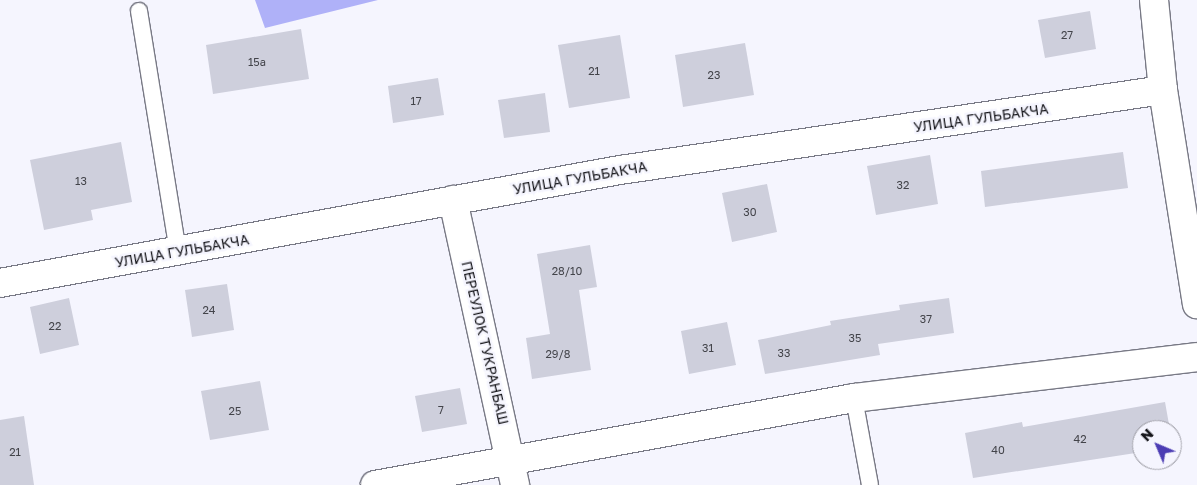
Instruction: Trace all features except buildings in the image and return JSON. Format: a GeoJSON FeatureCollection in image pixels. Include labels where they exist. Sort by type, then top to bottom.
{"type":"FeatureCollection","features":[{"type":"Feature","properties":{"kind":"street"},"geometry":{"type":"LineString","coordinates":[[1154,0],[1163,90],[1197,304]]}},
{"type":"Feature","properties":{"kind":"street","name":"УЛИЦА ГУЛЬБАКЧА"},"geometry":{"type":"LineString","coordinates":[[0,283],[620,170],[1163,90]]}},
{"type":"Feature","properties":{"kind":"street","name":"ПЕРЕУЛОК ТУКРАНБАШ"},"geometry":{"type":"LineString","coordinates":[[453,200],[514,473]]}},
{"type":"Feature","properties":{"kind":"street"},"geometry":{"type":"LineString","coordinates":[[374,485],[514,473],[854,398],[1197,357]]}},
{"type":"Feature","properties":{"kind":"lane"},"geometry":{"type":"LineString","coordinates":[[139,11],[178,252]]}},
{"type":"Feature","properties":{"kind":"lane"},"geometry":{"type":"LineString","coordinates":[[854,398],[870,485]]}},
{"type":"Feature","properties":{"kind":"shaded area"},"geometry":{"type":"Polygon","coordinates":[[[255,0],[378,0],[265,28],[255,0]]]}}]}
